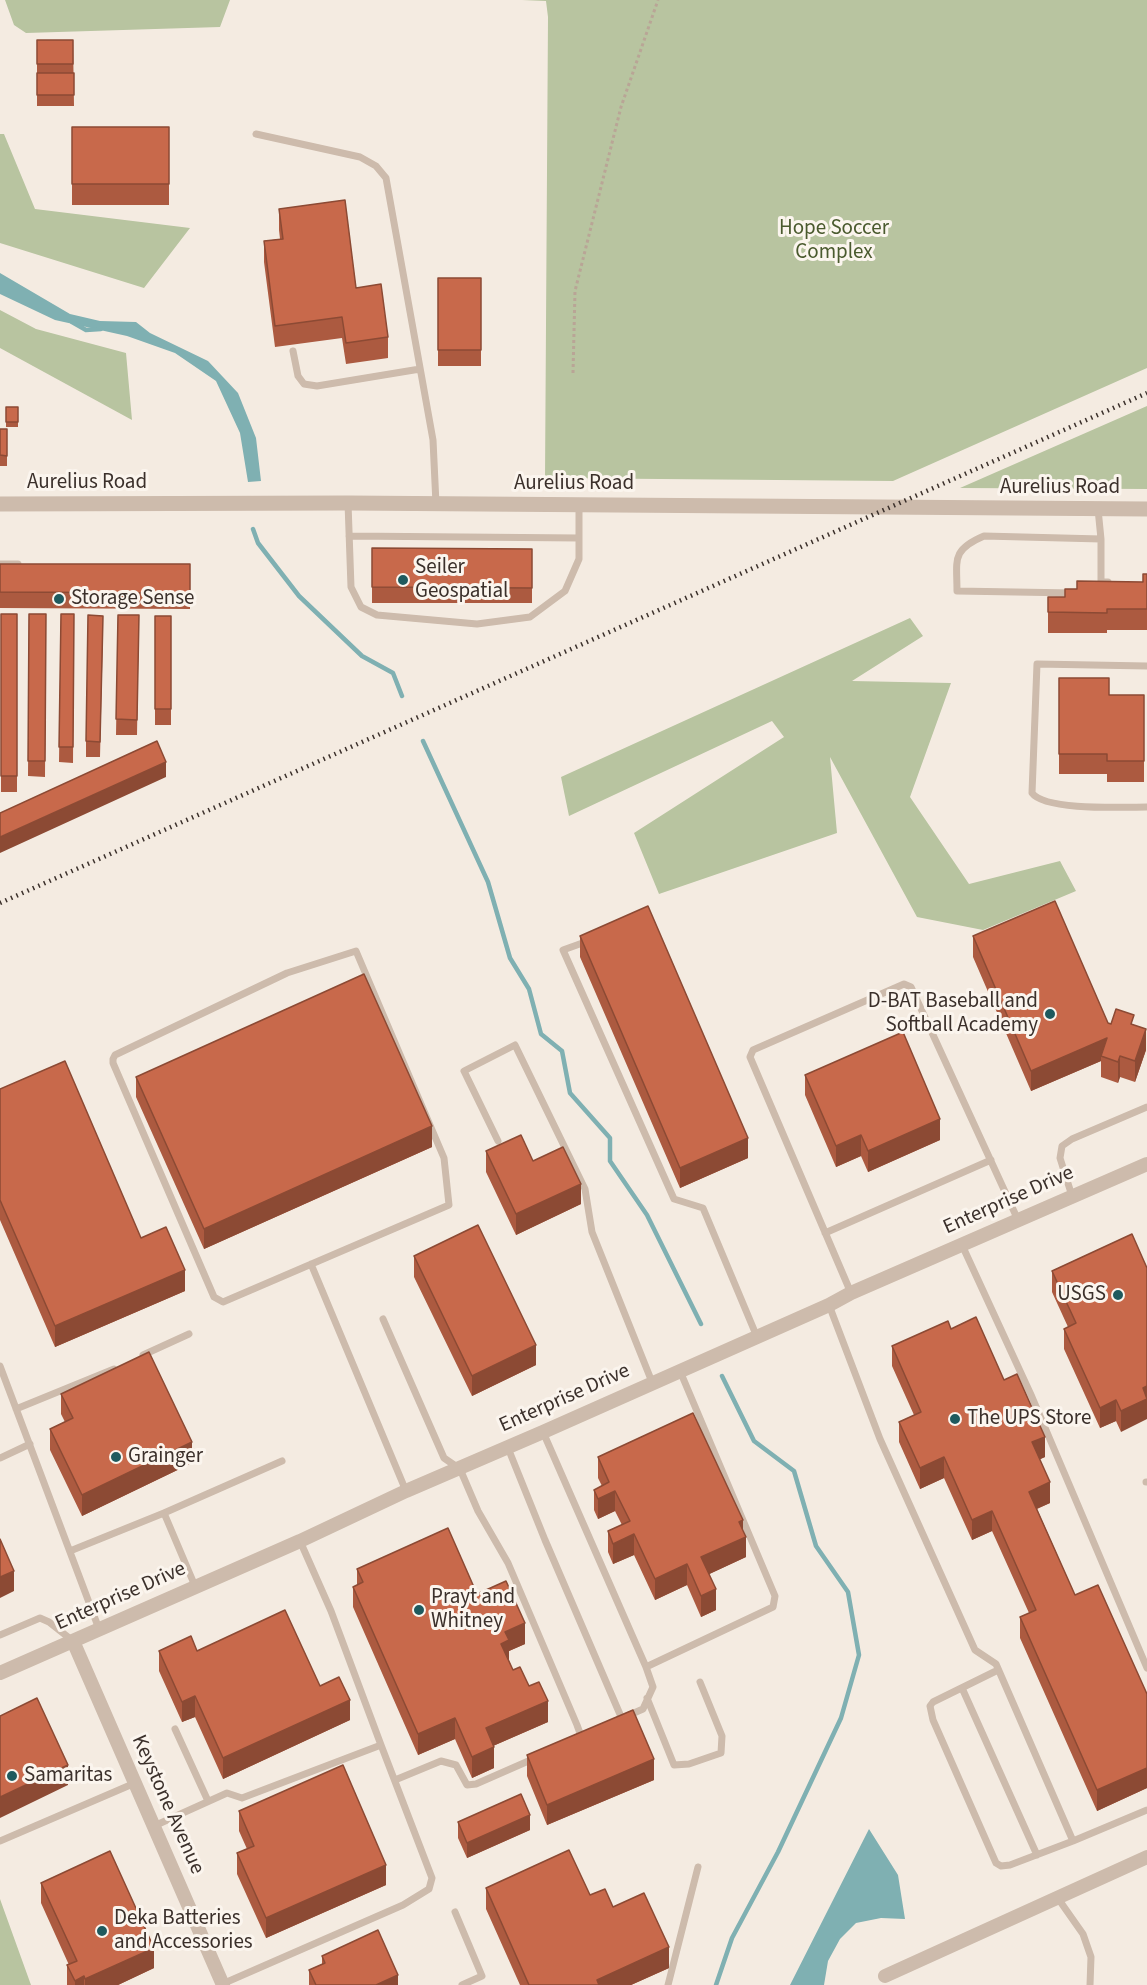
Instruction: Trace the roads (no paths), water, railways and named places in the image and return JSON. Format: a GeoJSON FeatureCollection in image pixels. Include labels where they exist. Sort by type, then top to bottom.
{"type":"FeatureCollection","features":[{"type":"Feature","properties":{"kind":"street","name":"Aurelius Road"},"geometry":{"type":"LineString","coordinates":[[0,504],[348,503],[1147,509]]}},
{"type":"Feature","properties":{"kind":"street","name":"Enterprise Drive"},"geometry":{"type":"LineString","coordinates":[[0,1673],[829,1305],[851,1293],[1147,1164]]}},
{"type":"Feature","properties":{"kind":"street","name":"Keystone Avenue"},"geometry":{"type":"LineString","coordinates":[[73,1641],[222,1985]]}},
{"type":"Feature","properties":{"kind":"street"},"geometry":{"type":"LineString","coordinates":[[885,1976],[1147,1857]]}},
{"type":"Feature","properties":{"kind":"lane"},"geometry":{"type":"LineString","coordinates":[[256,134],[360,157],[376,166],[386,178],[433,440],[436,504]]}},
{"type":"Feature","properties":{"kind":"lane"},"geometry":{"type":"LineString","coordinates":[[293,351],[298,376],[304,384],[317,386],[420,369]]}},
{"type":"Feature","properties":{"kind":"lane"},"geometry":{"type":"LineString","coordinates":[[348,503],[351,587],[361,607],[377,615],[477,624],[530,617],[565,591],[579,559],[579,505]]}},
{"type":"Feature","properties":{"kind":"lane"},"geometry":{"type":"LineString","coordinates":[[1098,509],[1101,582]]}},
{"type":"Feature","properties":{"kind":"lane"},"geometry":{"type":"LineString","coordinates":[[349,536],[579,538]]}},
{"type":"Feature","properties":{"kind":"lane"},"geometry":{"type":"LineString","coordinates":[[1083,589],[1075,593],[957,591],[957,556],[969,542],[984,536],[1101,539]]}},
{"type":"Feature","properties":{"kind":"lane"},"geometry":{"type":"LineString","coordinates":[[0,564],[23,564]]}},
{"type":"Feature","properties":{"kind":"lane"},"geometry":{"type":"LineString","coordinates":[[1092,585],[1113,582]]}},
{"type":"Feature","properties":{"kind":"lane"},"geometry":{"type":"LineString","coordinates":[[1147,666],[1037,664],[1032,793],[1036,798],[1086,808],[1147,807]]}},
{"type":"Feature","properties":{"kind":"lane"},"geometry":{"type":"LineString","coordinates":[[591,939],[563,950],[674,1199],[703,1208],[757,1337]]}},
{"type":"Feature","properties":{"kind":"lane"},"geometry":{"type":"LineString","coordinates":[[356,951],[444,1158],[449,1205],[311,1264],[223,1302],[214,1297],[113,1059],[115,1055],[287,973],[356,951]]}},
{"type":"Feature","properties":{"kind":"lane"},"geometry":{"type":"LineString","coordinates":[[851,1293],[750,1057],[753,1050],[904,984],[908,985],[911,987],[1018,1220]]}},
{"type":"Feature","properties":{"kind":"lane"},"geometry":{"type":"LineString","coordinates":[[498,1141],[464,1071],[515,1045],[585,1189],[592,1232],[652,1382]]}},
{"type":"Feature","properties":{"kind":"lane"},"geometry":{"type":"LineString","coordinates":[[1072,1196],[1060,1158],[1062,1146],[1072,1139],[1147,1107]]}},
{"type":"Feature","properties":{"kind":"lane"},"geometry":{"type":"LineString","coordinates":[[825,1233],[991,1160]]}},
{"type":"Feature","properties":{"kind":"lane"},"geometry":{"type":"LineString","coordinates":[[962,1245],[1032,1397],[1147,1668]]}},
{"type":"Feature","properties":{"kind":"lane"},"geometry":{"type":"LineString","coordinates":[[311,1264],[406,1491]]}},
{"type":"Feature","properties":{"kind":"lane"},"geometry":{"type":"LineString","coordinates":[[829,1305],[880,1439],[975,1650],[996,1664],[1073,1842]]}},
{"type":"Feature","properties":{"kind":"lane"},"geometry":{"type":"LineString","coordinates":[[383,1319],[444,1458],[459,1469],[478,1511],[508,1563],[581,1736]]}},
{"type":"Feature","properties":{"kind":"lane"},"geometry":{"type":"LineString","coordinates":[[139,1357],[189,1334]]}},
{"type":"Feature","properties":{"kind":"lane"},"geometry":{"type":"LineString","coordinates":[[0,1366],[99,1629]]}},
{"type":"Feature","properties":{"kind":"lane"},"geometry":{"type":"LineString","coordinates":[[16,1409],[119,1366]]}},
{"type":"Feature","properties":{"kind":"lane"},"geometry":{"type":"LineString","coordinates":[[646,1667],[773,1607],[775,1596],[680,1371]]}},
{"type":"Feature","properties":{"kind":"lane"},"geometry":{"type":"LineString","coordinates":[[543,1432],[653,1687],[643,1709],[612,1723]]}},
{"type":"Feature","properties":{"kind":"lane"},"geometry":{"type":"LineString","coordinates":[[0,1458],[30,1444]]}},
{"type":"Feature","properties":{"kind":"lane"},"geometry":{"type":"LineString","coordinates":[[508,1448],[622,1719]]}},
{"type":"Feature","properties":{"kind":"lane"},"geometry":{"type":"LineString","coordinates":[[70,1551],[282,1461]]}},
{"type":"Feature","properties":{"kind":"lane"},"geometry":{"type":"LineString","coordinates":[[164,1513],[195,1586]]}},
{"type":"Feature","properties":{"kind":"lane"},"geometry":{"type":"LineString","coordinates":[[222,1985],[403,1905],[429,1889],[432,1878],[331,1611],[300,1541]]}},
{"type":"Feature","properties":{"kind":"lane"},"geometry":{"type":"LineString","coordinates":[[0,1635],[40,1618],[49,1622],[73,1641]]}},
{"type":"Feature","properties":{"kind":"lane"},"geometry":{"type":"LineString","coordinates":[[998,1670],[933,1702],[930,1712],[996,1863],[1001,1866],[1010,1865],[1073,1842],[1147,1810]]}},
{"type":"Feature","properties":{"kind":"lane"},"geometry":{"type":"LineString","coordinates":[[647,1698],[674,1765],[690,1764],[721,1752],[722,1736],[700,1682]]}},
{"type":"Feature","properties":{"kind":"lane"},"geometry":{"type":"LineString","coordinates":[[962,1688],[1037,1855]]}},
{"type":"Feature","properties":{"kind":"lane"},"geometry":{"type":"LineString","coordinates":[[175,1729],[208,1801]]}},
{"type":"Feature","properties":{"kind":"lane"},"geometry":{"type":"LineString","coordinates":[[571,1741],[591,1732]]}},
{"type":"Feature","properties":{"kind":"lane"},"geometry":{"type":"LineString","coordinates":[[154,1826],[227,1793],[242,1798],[381,1745]]}},
{"type":"Feature","properties":{"kind":"lane"},"geometry":{"type":"LineString","coordinates":[[394,1780],[441,1761],[456,1765],[467,1785],[476,1784],[539,1756]]}},
{"type":"Feature","properties":{"kind":"lane"},"geometry":{"type":"LineString","coordinates":[[0,1841],[135,1783]]}},
{"type":"Feature","properties":{"kind":"lane"},"geometry":{"type":"LineString","coordinates":[[668,1985],[698,1867]]}},
{"type":"Feature","properties":{"kind":"lane"},"geometry":{"type":"LineString","coordinates":[[1057,1897],[1083,1934],[1091,1957],[1090,1985]]}},
{"type":"Feature","properties":{"kind":"lane"},"geometry":{"type":"LineString","coordinates":[[455,1912],[482,1976],[462,1985]]}},
{"type":"Feature","properties":{"kind":"water"},"geometry":{"type":"Polygon","coordinates":[[[0,273],[70,314],[100,321],[136,322],[150,333],[208,361],[238,393],[256,438],[261,481],[248,482],[240,433],[216,381],[175,353],[127,336],[55,320],[0,294],[0,273]]]}},
{"type":"Feature","properties":{"kind":"water"},"geometry":{"type":"Polygon","coordinates":[[[869,1829],[898,1875],[905,1919],[881,1918],[856,1923],[840,1939],[828,1961],[824,1985],[790,1985],[869,1829]]]}},
{"type":"Feature","properties":{"kind":"waterway"},"geometry":{"type":"LineString","coordinates":[[72,322],[86,330],[101,329]]}},
{"type":"Feature","properties":{"kind":"waterway"},"geometry":{"type":"LineString","coordinates":[[253,529],[258,543],[299,596],[362,656],[393,673],[402,696]]}},
{"type":"Feature","properties":{"kind":"waterway"},"geometry":{"type":"LineString","coordinates":[[423,741],[488,882],[510,958],[529,989],[541,1034],[562,1051],[570,1093],[610,1138],[610,1161],[647,1215],[701,1324]]}},
{"type":"Feature","properties":{"kind":"waterway"},"geometry":{"type":"LineString","coordinates":[[716,1985],[732,1938],[778,1852],[841,1718],[859,1655],[848,1592],[816,1546],[794,1471],[754,1441],[722,1376]]}},
{"type":"Feature","properties":{"kind":"railway"},"geometry":{"type":"LineString","coordinates":[[0,903],[1147,393]]}},
{"type":"Feature","properties":{"kind":"place","name":"Seiler Geospatial"},"geometry":{"type":"Point","coordinates":[403,580]}},
{"type":"Feature","properties":{"kind":"place","name":"Storage Sense"},"geometry":{"type":"Point","coordinates":[59,599]}},
{"type":"Feature","properties":{"kind":"place","name":"D-BAT Baseball and Softball Academy"},"geometry":{"type":"Point","coordinates":[1050,1014]}},
{"type":"Feature","properties":{"kind":"place","name":"USGS"},"geometry":{"type":"Point","coordinates":[1118,1295]}},
{"type":"Feature","properties":{"kind":"place","name":"The UPS Store"},"geometry":{"type":"Point","coordinates":[955,1419]}},
{"type":"Feature","properties":{"kind":"place","name":"Grainger"},"geometry":{"type":"Point","coordinates":[116,1457]}},
{"type":"Feature","properties":{"kind":"place","name":"Prayt and Whitney"},"geometry":{"type":"Point","coordinates":[419,1610]}},
{"type":"Feature","properties":{"kind":"place","name":"Samaritas"},"geometry":{"type":"Point","coordinates":[12,1776]}},
{"type":"Feature","properties":{"kind":"place","name":"Deka Batteries and Accessories"},"geometry":{"type":"Point","coordinates":[102,1931]}},
{"type":"Feature","properties":{"kind":"park label","name":"Hope Soccer Complex"},"geometry":{"type":"Point","coordinates":[834,241]}}]}
